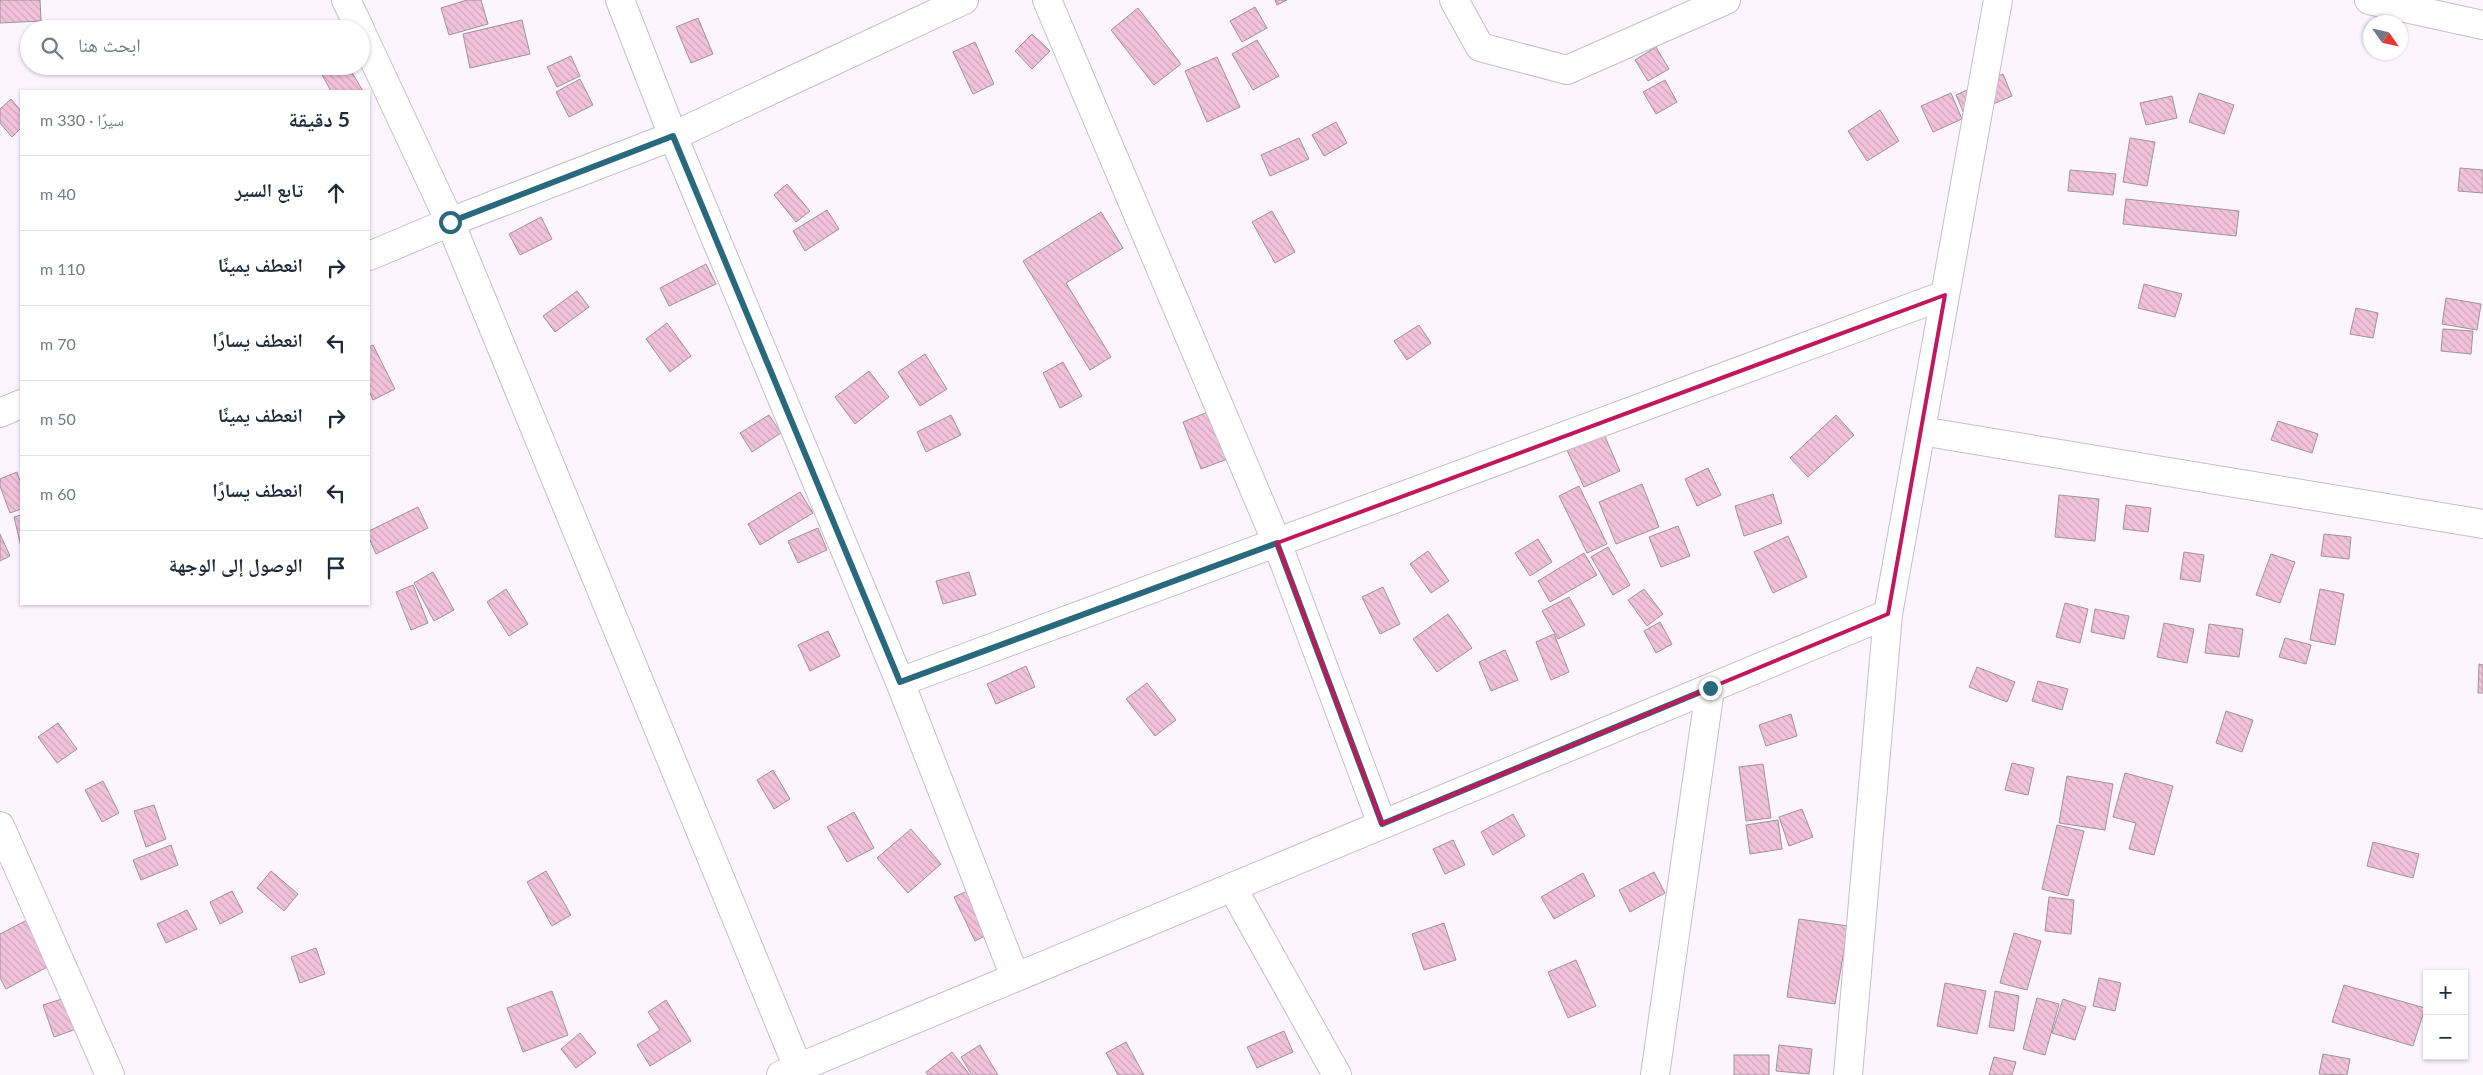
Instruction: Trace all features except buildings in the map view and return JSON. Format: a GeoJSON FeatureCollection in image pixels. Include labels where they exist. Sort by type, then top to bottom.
{"type":"FeatureCollection","features":[{"type":"Feature","properties":{"kind":"street"},"geometry":{"type":"LineString","coordinates":[[346,0],[355,20]]}},
{"type":"Feature","properties":{"kind":"street"},"geometry":{"type":"LineString","coordinates":[[620,0],[673,136],[900,682],[1015,977]]}},
{"type":"Feature","properties":{"kind":"street"},"geometry":{"type":"LineString","coordinates":[[370,256],[450,222],[673,136],[964,0]]}},
{"type":"Feature","properties":{"kind":"street"},"geometry":{"type":"LineString","coordinates":[[1047,0],[1277,543],[1382,824]]}},
{"type":"Feature","properties":{"kind":"street"},"geometry":{"type":"LineString","coordinates":[[1454,0],[1480,47],[1566,70],[1726,0]]}},
{"type":"Feature","properties":{"kind":"street"},"geometry":{"type":"LineString","coordinates":[[1848,1075],[1888,614],[1998,0]]}},
{"type":"Feature","properties":{"kind":"street"},"geometry":{"type":"LineString","coordinates":[[2369,0],[2483,25]]}},
{"type":"Feature","properties":{"kind":"street"},"geometry":{"type":"LineString","coordinates":[[370,51],[450,222],[793,1073],[1015,977],[1888,614]]}},
{"type":"Feature","properties":{"kind":"street"},"geometry":{"type":"LineString","coordinates":[[900,682],[1945,295]]}},
{"type":"Feature","properties":{"kind":"street"},"geometry":{"type":"LineString","coordinates":[[0,413],[20,404]]}},
{"type":"Feature","properties":{"kind":"street"},"geometry":{"type":"LineString","coordinates":[[1921,431],[2483,524]]}},
{"type":"Feature","properties":{"kind":"street"},"geometry":{"type":"LineString","coordinates":[[1655,1075],[1710,688]]}},
{"type":"Feature","properties":{"kind":"street"},"geometry":{"type":"LineString","coordinates":[[0,826],[110,1075]]}},
{"type":"Feature","properties":{"kind":"street"},"geometry":{"type":"LineString","coordinates":[[1232,887],[1337,1075]]}},
{"type":"Feature","properties":{"kind":"highlighted area"},"geometry":{"type":"Polygon","coordinates":[[[1945,295],[1888,614],[1382,824],[1277,543],[1945,295]]]}},
{"type":"Feature","properties":{"kind":"route"},"geometry":{"type":"LineString","coordinates":[[450,222],[673,136],[900,682],[1277,543],[1382,824],[1710,688]]}}]}
